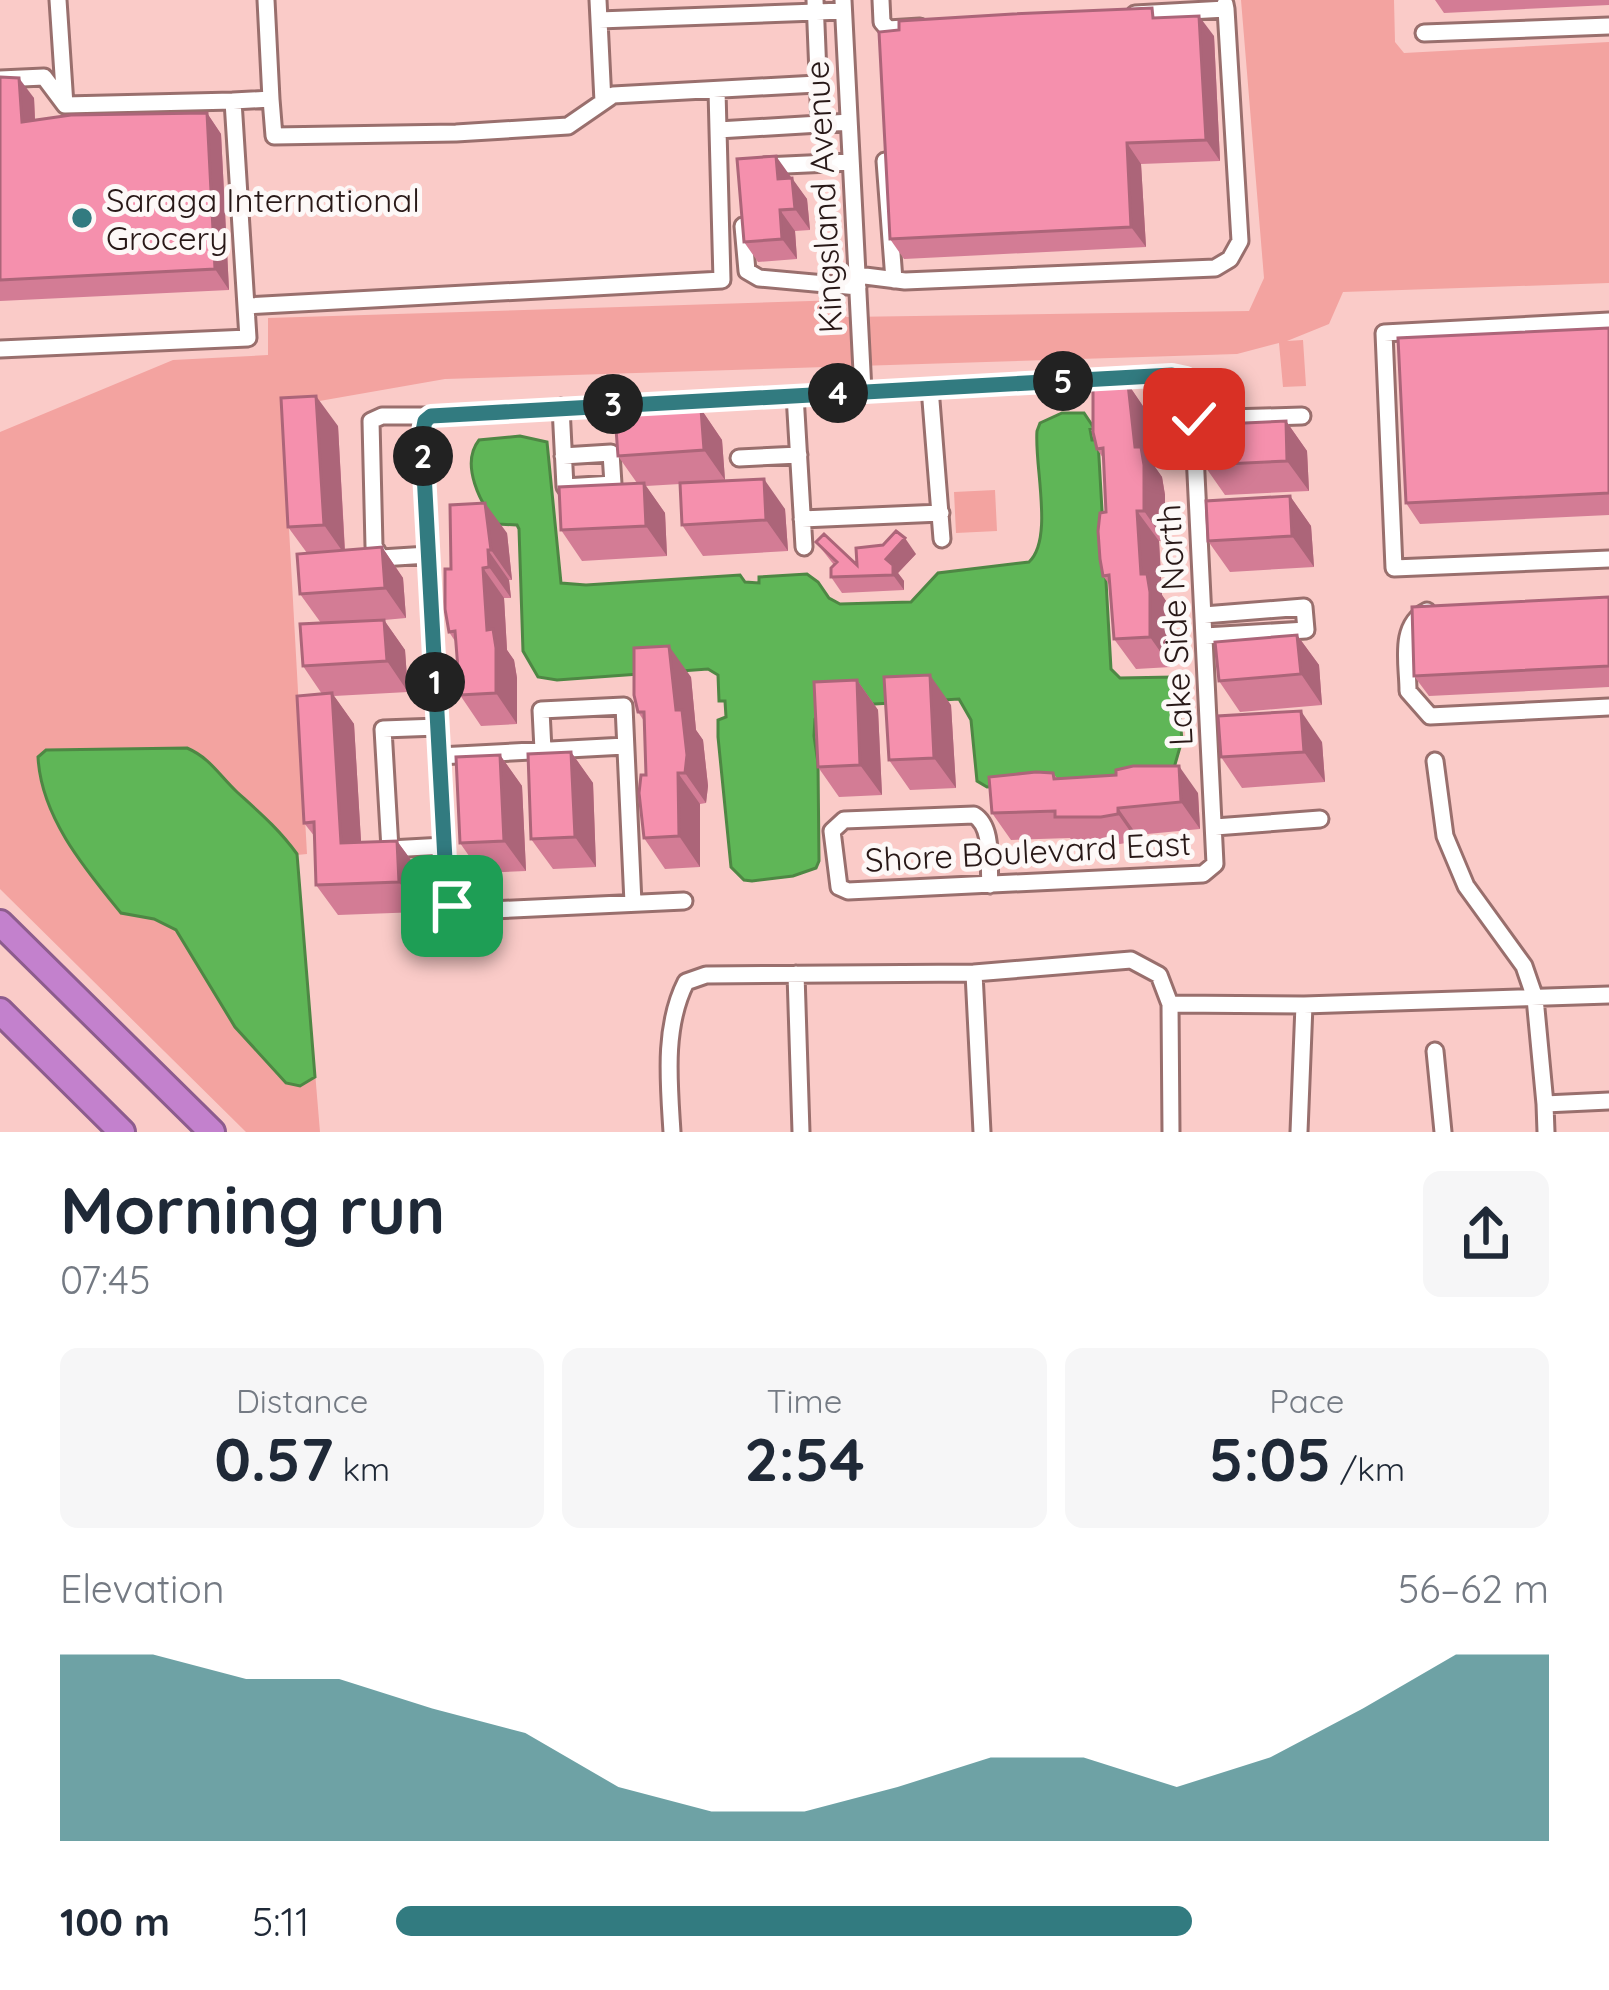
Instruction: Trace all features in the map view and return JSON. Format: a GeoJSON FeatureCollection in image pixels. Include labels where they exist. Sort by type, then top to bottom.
{"type":"FeatureCollection","features":[{"type":"Feature","properties":{"kind":"highway"},"geometry":{"type":"LineString","coordinates":[[0,923],[212,1132]]}},
{"type":"Feature","properties":{"kind":"highway"},"geometry":{"type":"LineString","coordinates":[[0,1011],[122,1132]]}},
{"type":"Feature","properties":{"kind":"street"},"geometry":{"type":"LineString","coordinates":[[58,0],[65,105]]}},
{"type":"Feature","properties":{"kind":"street"},"geometry":{"type":"LineString","coordinates":[[266,0],[274,136],[568,126],[613,95],[817,84]]}},
{"type":"Feature","properties":{"kind":"street"},"geometry":{"type":"LineString","coordinates":[[598,0],[603,102]]}},
{"type":"Feature","properties":{"kind":"street"},"geometry":{"type":"LineString","coordinates":[[881,0],[882,22],[888,29],[944,26]]}},
{"type":"Feature","properties":{"kind":"street"},"geometry":{"type":"LineString","coordinates":[[742,209],[747,272],[759,278],[858,281],[1215,268],[1230,259],[1240,241],[1225,4],[1124,14]]}},
{"type":"Feature","properties":{"kind":"street"},"geometry":{"type":"LineString","coordinates":[[599,20],[645,9],[843,5]]}},
{"type":"Feature","properties":{"kind":"street","name":"Kingsland Avenue"},"geometry":{"type":"LineString","coordinates":[[843,5],[863,392]]}},
{"type":"Feature","properties":{"kind":"street"},"geometry":{"type":"LineString","coordinates":[[814,6],[820,124]]}},
{"type":"Feature","properties":{"kind":"street"},"geometry":{"type":"LineString","coordinates":[[1424,33],[1609,26]]}},
{"type":"Feature","properties":{"kind":"street"},"geometry":{"type":"LineString","coordinates":[[0,79],[44,77],[65,105]]}},
{"type":"Feature","properties":{"kind":"street"},"geometry":{"type":"LineString","coordinates":[[246,306],[722,280],[717,90]]}},
{"type":"Feature","properties":{"kind":"street"},"geometry":{"type":"LineString","coordinates":[[65,105],[271,99]]}},
{"type":"Feature","properties":{"kind":"street"},"geometry":{"type":"LineString","coordinates":[[0,350],[248,338],[233,101]]}},
{"type":"Feature","properties":{"kind":"street"},"geometry":{"type":"LineString","coordinates":[[718,130],[849,122]]}},
{"type":"Feature","properties":{"kind":"street"},"geometry":{"type":"LineString","coordinates":[[885,160],[894,280]]}},
{"type":"Feature","properties":{"kind":"street"},"geometry":{"type":"LineString","coordinates":[[739,168],[851,162]]}},
{"type":"Feature","properties":{"kind":"street"},"geometry":{"type":"LineString","coordinates":[[1609,321],[1384,334],[1394,568],[1609,560]]}},
{"type":"Feature","properties":{"kind":"street","name":"Lake Side North"},"geometry":{"type":"LineString","coordinates":[[930,388],[1186,378],[1194,419],[1217,857],[1212,870]]}},
{"type":"Feature","properties":{"kind":"street"},"geometry":{"type":"LineString","coordinates":[[428,555],[381,557],[374,546],[371,421],[382,416],[428,418],[930,388],[942,539]]}},
{"type":"Feature","properties":{"kind":"street"},"geometry":{"type":"LineString","coordinates":[[795,395],[804,547]]}},
{"type":"Feature","properties":{"kind":"street"},"geometry":{"type":"LineString","coordinates":[[561,407],[563,456]]}},
{"type":"Feature","properties":{"kind":"street"},"geometry":{"type":"LineString","coordinates":[[1194,419],[1302,416]]}},
{"type":"Feature","properties":{"kind":"street"},"geometry":{"type":"LineString","coordinates":[[428,418],[422,436],[447,897],[452,906],[470,911],[684,901]]}},
{"type":"Feature","properties":{"kind":"street"},"geometry":{"type":"LineString","coordinates":[[739,458],[799,455]]}},
{"type":"Feature","properties":{"kind":"street"},"geometry":{"type":"LineString","coordinates":[[802,519],[940,513]]}},
{"type":"Feature","properties":{"kind":"street"},"geometry":{"type":"LineString","coordinates":[[1204,615],[1304,607],[1307,618],[1306,630],[1205,636]]}},
{"type":"Feature","properties":{"kind":"street"},"geometry":{"type":"LineString","coordinates":[[1454,608],[1432,609],[1417,616],[1408,630],[1408,691],[1430,716],[1609,707]]}},
{"type":"Feature","properties":{"kind":"street"},"geometry":{"type":"LineString","coordinates":[[542,751],[541,710],[624,706],[633,903]]}},
{"type":"Feature","properties":{"kind":"street"},"geometry":{"type":"LineString","coordinates":[[438,727],[383,729],[390,850],[444,846]]}},
{"type":"Feature","properties":{"kind":"street"},"geometry":{"type":"LineString","coordinates":[[439,756],[625,746]]}},
{"type":"Feature","properties":{"kind":"street"},"geometry":{"type":"LineString","coordinates":[[1435,760],[1445,836],[1466,886],[1508,940],[1535,998],[1546,1132]]}},
{"type":"Feature","properties":{"kind":"street","name":"Shore Boulevard East"},"geometry":{"type":"LineString","coordinates":[[990,885],[987,827],[974,815],[844,820],[832,831],[836,877],[839,887],[848,891],[990,885],[1202,874],[1212,870]]}},
{"type":"Feature","properties":{"kind":"street"},"geometry":{"type":"LineString","coordinates":[[1215,827],[1320,820]]}},
{"type":"Feature","properties":{"kind":"street"},"geometry":{"type":"LineString","coordinates":[[672,1132],[668,1071],[676,1003],[686,982],[706,975],[974,973],[1131,960],[1159,975],[1170,1004],[1171,1132]]}},
{"type":"Feature","properties":{"kind":"street"},"geometry":{"type":"LineString","coordinates":[[974,973],[982,1132]]}},
{"type":"Feature","properties":{"kind":"street"},"geometry":{"type":"LineString","coordinates":[[796,974],[801,1132]]}},
{"type":"Feature","properties":{"kind":"street"},"geometry":{"type":"LineString","coordinates":[[1170,1004],[1304,1005],[1609,994]]}},
{"type":"Feature","properties":{"kind":"street"},"geometry":{"type":"LineString","coordinates":[[1299,1132],[1304,1005]]}},
{"type":"Feature","properties":{"kind":"street"},"geometry":{"type":"LineString","coordinates":[[1435,1051],[1443,1132]]}},
{"type":"Feature","properties":{"kind":"street"},"geometry":{"type":"LineString","coordinates":[[1545,1103],[1609,1100]]}},
{"type":"Feature","properties":{"kind":"shaded area"},"geometry":{"type":"Polygon","coordinates":[[[1241,0],[1394,0],[1395,42],[1404,53],[1609,42],[1609,283],[1343,292],[1329,324],[1287,341],[1303,340],[1306,386],[1283,387],[1279,343],[1237,354],[445,379],[308,403],[283,420],[307,854],[297,855],[320,1132],[246,1132],[0,889],[0,432],[173,360],[268,355],[268,318],[843,300],[846,317],[1249,311],[1264,278],[1241,0]]]}},
{"type":"Feature","properties":{"kind":"shaded area"},"geometry":{"type":"Polygon","coordinates":[[[1062,413],[1084,413],[1094,428],[1090,429],[1092,440],[1098,440],[1111,669],[1120,678],[1174,677],[1180,683],[1178,691],[1172,692],[1182,740],[1172,775],[987,787],[977,781],[971,720],[959,699],[824,707],[815,719],[814,736],[819,861],[816,868],[793,876],[752,881],[744,880],[731,867],[718,737],[718,720],[726,717],[725,701],[719,701],[718,675],[708,669],[557,680],[538,677],[523,651],[519,529],[498,524],[479,495],[472,472],[479,440],[520,436],[547,442],[561,583],[740,575],[745,582],[759,583],[759,577],[807,574],[840,604],[911,602],[938,573],[1029,562],[1042,519],[1037,431],[1040,423],[1062,413]]]}},
{"type":"Feature","properties":{"kind":"shaded area"},"geometry":{"type":"Polygon","coordinates":[[[995,490],[997,531],[956,533],[954,492],[995,490]]]}},
{"type":"Feature","properties":{"kind":"shaded area"},"geometry":{"type":"Polygon","coordinates":[[[187,748],[208,762],[297,854],[315,1077],[300,1086],[286,1083],[235,1027],[176,930],[154,919],[121,913],[93,878],[56,821],[38,757],[46,750],[187,748]]]}},
{"type":"Feature","properties":{"kind":"building"},"geometry":{"type":"Polygon","coordinates":[[[1152,8],[1153,18],[1199,16],[1206,140],[1127,143],[1131,227],[890,239],[879,32],[899,30],[899,21],[1152,8]]]}},
{"type":"Feature","properties":{"kind":"building","name":"Saraga International Grocery"},"geometry":{"type":"Polygon","coordinates":[[[0,77],[19,78],[22,122],[71,115],[207,113],[215,269],[0,280],[0,77]]]}},
{"type":"Feature","properties":{"kind":"building"},"geometry":{"type":"Polygon","coordinates":[[[776,156],[778,179],[792,178],[795,209],[780,210],[782,239],[744,242],[737,159],[776,156]]]}},
{"type":"Feature","properties":{"kind":"building"},"geometry":{"type":"Polygon","coordinates":[[[1609,328],[1609,493],[1406,503],[1398,338],[1609,328]]]}},
{"type":"Feature","properties":{"kind":"building"},"geometry":{"type":"Polygon","coordinates":[[[1128,384],[1135,447],[1141,447],[1144,465],[1144,511],[1137,511],[1141,574],[1147,574],[1150,592],[1150,637],[1114,639],[1109,575],[1103,576],[1100,559],[1100,513],[1106,512],[1103,448],[1097,449],[1093,432],[1093,386],[1128,384]]]}},
{"type":"Feature","properties":{"kind":"building"},"geometry":{"type":"Polygon","coordinates":[[[316,396],[324,525],[288,527],[281,398],[316,396]]]}},
{"type":"Feature","properties":{"kind":"building"},"geometry":{"type":"Polygon","coordinates":[[[701,409],[704,450],[618,456],[615,415],[701,409]]]}},
{"type":"Feature","properties":{"kind":"building"},"geometry":{"type":"Polygon","coordinates":[[[1286,421],[1287,461],[1204,465],[1202,425],[1286,421]]]}},
{"type":"Feature","properties":{"kind":"building"},"geometry":{"type":"Polygon","coordinates":[[[764,479],[766,520],[682,525],[680,483],[764,479]]]}},
{"type":"Feature","properties":{"kind":"building"},"geometry":{"type":"Polygon","coordinates":[[[644,483],[646,526],[561,530],[559,487],[644,483]]]}},
{"type":"Feature","properties":{"kind":"building"},"geometry":{"type":"Polygon","coordinates":[[[1290,496],[1292,536],[1208,541],[1206,501],[1290,496]]]}},
{"type":"Feature","properties":{"kind":"building"},"geometry":{"type":"Polygon","coordinates":[[[485,503],[491,550],[489,567],[483,568],[487,630],[493,629],[496,648],[496,693],[460,695],[455,631],[449,632],[445,609],[445,569],[451,569],[450,505],[485,503]]]}},
{"type":"Feature","properties":{"kind":"building"},"geometry":{"type":"Polygon","coordinates":[[[896,531],[905,538],[886,559],[893,565],[893,575],[831,577],[837,562],[816,542],[824,534],[857,565],[856,548],[883,545],[896,531]]]}},
{"type":"Feature","properties":{"kind":"building"},"geometry":{"type":"Polygon","coordinates":[[[382,547],[385,588],[300,594],[297,554],[382,547]]]}},
{"type":"Feature","properties":{"kind":"building"},"geometry":{"type":"Polygon","coordinates":[[[1609,597],[1609,666],[1414,676],[1412,607],[1609,597]]]}},
{"type":"Feature","properties":{"kind":"building"},"geometry":{"type":"Polygon","coordinates":[[[384,620],[387,661],[303,666],[300,624],[384,620]]]}},
{"type":"Feature","properties":{"kind":"building"},"geometry":{"type":"Polygon","coordinates":[[[1297,635],[1301,674],[1219,681],[1215,642],[1297,635]]]}},
{"type":"Feature","properties":{"kind":"building"},"geometry":{"type":"Polygon","coordinates":[[[669,646],[687,755],[685,773],[678,773],[679,836],[644,838],[639,793],[641,775],[646,775],[644,712],[638,712],[634,695],[634,648],[669,646]]]}},
{"type":"Feature","properties":{"kind":"building"},"geometry":{"type":"Polygon","coordinates":[[[930,675],[934,758],[889,760],[884,677],[930,675]]]}},
{"type":"Feature","properties":{"kind":"building"},"geometry":{"type":"Polygon","coordinates":[[[857,680],[860,765],[818,767],[814,682],[857,680]]]}},
{"type":"Feature","properties":{"kind":"building"},"geometry":{"type":"Polygon","coordinates":[[[332,693],[341,843],[397,841],[399,882],[316,885],[314,822],[304,823],[297,696],[332,693]]]}},
{"type":"Feature","properties":{"kind":"building"},"geometry":{"type":"Polygon","coordinates":[[[1301,711],[1304,752],[1221,757],[1218,716],[1301,711]]]}},
{"type":"Feature","properties":{"kind":"building"},"geometry":{"type":"Polygon","coordinates":[[[571,752],[575,837],[531,839],[528,754],[571,752]]]}},
{"type":"Feature","properties":{"kind":"building"},"geometry":{"type":"Polygon","coordinates":[[[500,755],[504,841],[460,843],[456,757],[500,755]]]}},
{"type":"Feature","properties":{"kind":"building"},"geometry":{"type":"Polygon","coordinates":[[[1179,766],[1181,802],[1118,808],[1118,814],[1101,817],[1055,817],[1055,811],[992,813],[989,777],[1036,772],[1053,773],[1054,779],[1116,775],[1116,770],[1179,766]]]}},
{"type":"Feature","properties":{"kind":"place","name":"Saraga International Grocery"},"geometry":{"type":"Point","coordinates":[82,218]}},
{"type":"Feature","properties":{"kind":"route"},"geometry":{"type":"LineString","coordinates":[[452,906],[447,897],[422,436],[431,416],[1172,375],[1191,384],[1194,419]]}}]}
